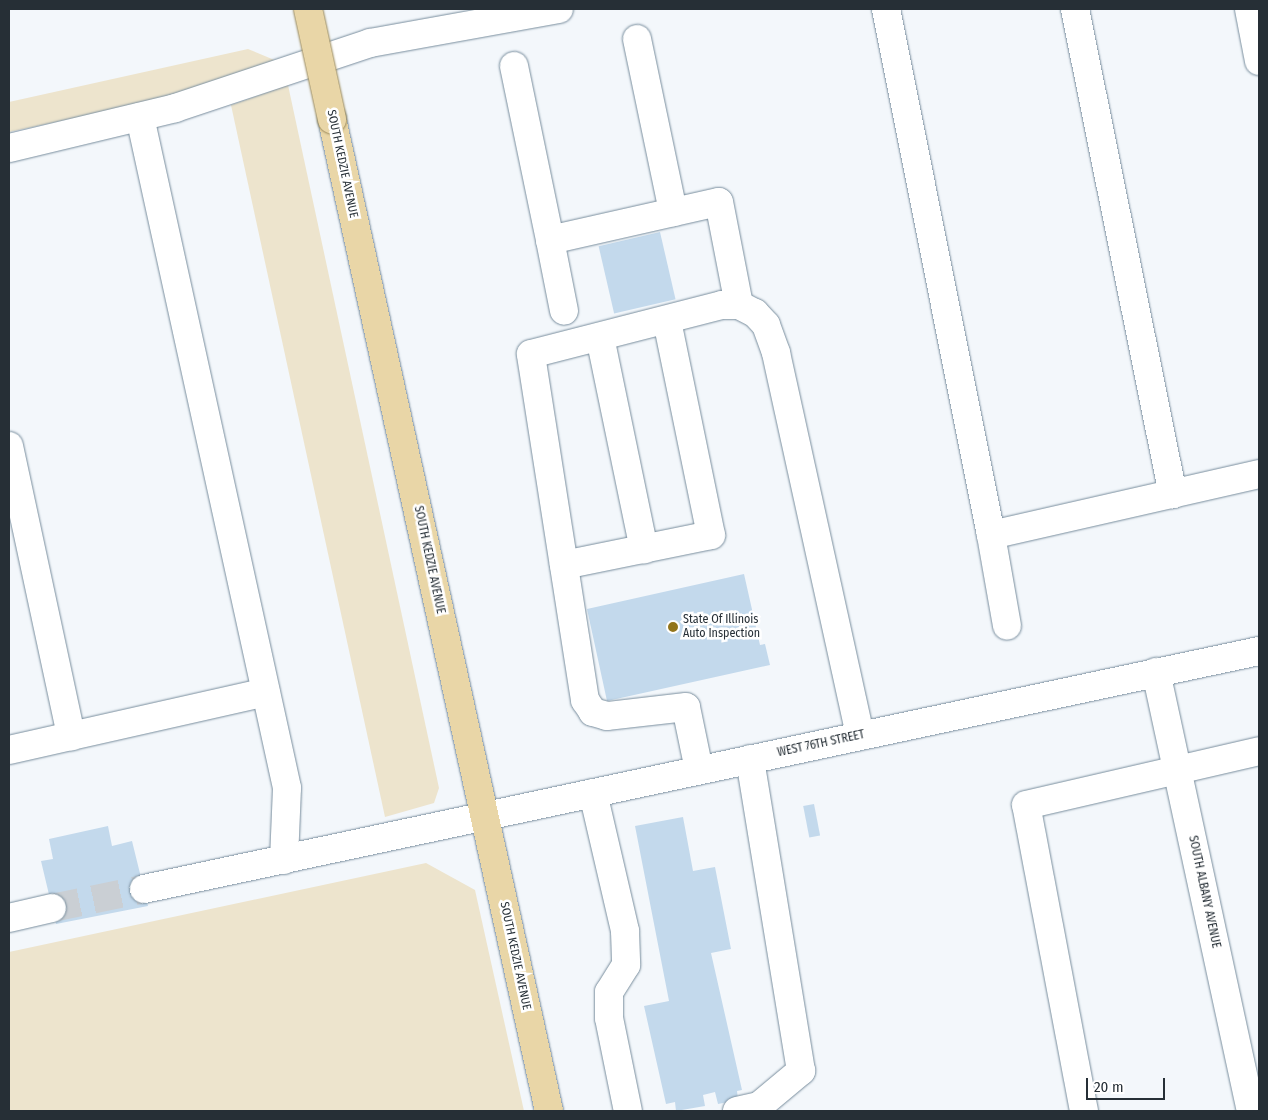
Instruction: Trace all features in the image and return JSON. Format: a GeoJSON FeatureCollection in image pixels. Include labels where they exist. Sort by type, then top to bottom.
{"type":"FeatureCollection","features":[{"type":"Feature","properties":{"kind":"main road","name":"SOUTH KEDZIE AVENUE"},"geometry":{"type":"LineString","coordinates":[[308,9],[549,1111]]}},
{"type":"Feature","properties":{"kind":"street"},"geometry":{"type":"LineString","coordinates":[[9,148],[175,108],[370,43],[559,9]]}},
{"type":"Feature","properties":{"kind":"street"},"geometry":{"type":"LineString","coordinates":[[886,9],[991,535],[1007,626]]}},
{"type":"Feature","properties":{"kind":"street"},"geometry":{"type":"LineString","coordinates":[[1075,9],[1173,494]]}},
{"type":"Feature","properties":{"kind":"street"},"geometry":{"type":"LineString","coordinates":[[1249,9],[1259,61]]}},
{"type":"Feature","properties":{"kind":"street"},"geometry":{"type":"LineString","coordinates":[[638,39],[673,212]]}},
{"type":"Feature","properties":{"kind":"street"},"geometry":{"type":"LineString","coordinates":[[514,66],[564,311]]}},
{"type":"Feature","properties":{"kind":"street"},"geometry":{"type":"LineString","coordinates":[[140,117],[287,788],[284,860]]}},
{"type":"Feature","properties":{"kind":"street"},"geometry":{"type":"LineString","coordinates":[[550,240],[719,202],[739,305]]}},
{"type":"Feature","properties":{"kind":"street"},"geometry":{"type":"LineString","coordinates":[[698,770],[686,706],[607,716],[594,712],[585,700],[531,354],[722,305],[739,305],[755,313],[766,324],[776,353],[860,736]]}},
{"type":"Feature","properties":{"kind":"street"},"geometry":{"type":"LineString","coordinates":[[564,565],[711,535],[667,320]]}},
{"type":"Feature","properties":{"kind":"street"},"geometry":{"type":"LineString","coordinates":[[600,337],[644,549]]}},
{"type":"Feature","properties":{"kind":"street"},"geometry":{"type":"LineString","coordinates":[[9,446],[71,736]]}},
{"type":"Feature","properties":{"kind":"street"},"geometry":{"type":"LineString","coordinates":[[991,535],[1259,474]]}},
{"type":"Feature","properties":{"kind":"street","name":"WEST 76TH STREET"},"geometry":{"type":"LineString","coordinates":[[144,889],[1259,651]]}},
{"type":"Feature","properties":{"kind":"street","name":"SOUTH ALBANY AVENUE"},"geometry":{"type":"LineString","coordinates":[[1156,672],[1250,1111]]}},
{"type":"Feature","properties":{"kind":"street"},"geometry":{"type":"LineString","coordinates":[[9,750],[266,692]]}},
{"type":"Feature","properties":{"kind":"street"},"geometry":{"type":"LineString","coordinates":[[1084,1111],[1026,805],[1177,769],[1259,752]]}},
{"type":"Feature","properties":{"kind":"street"},"geometry":{"type":"LineString","coordinates":[[738,1111],[759,1106],[802,1071],[750,760]]}},
{"type":"Feature","properties":{"kind":"street"},"geometry":{"type":"LineString","coordinates":[[593,793],[625,931],[626,965],[609,992],[609,1018],[628,1111]]}},
{"type":"Feature","properties":{"kind":"street"},"geometry":{"type":"LineString","coordinates":[[9,918],[52,908]]}},
{"type":"Feature","properties":{"kind":"shaded area"},"geometry":{"type":"Polygon","coordinates":[[[248,49],[284,64],[179,96],[9,132],[9,102],[248,49]]]}},
{"type":"Feature","properties":{"kind":"shaded area"},"geometry":{"type":"Polygon","coordinates":[[[288,85],[439,788],[434,803],[385,817],[231,105],[288,85]]]}},
{"type":"Feature","properties":{"kind":"shaded area"},"geometry":{"type":"Polygon","coordinates":[[[426,863],[475,890],[524,1111],[9,1111],[9,952],[426,863]]]}},
{"type":"Feature","properties":{"kind":"building"},"geometry":{"type":"Polygon","coordinates":[[[660,232],[676,299],[614,313],[599,246],[660,232]]]}},
{"type":"Feature","properties":{"kind":"building","name":"State Of Illinois Auto Inspection"},"geometry":{"type":"Polygon","coordinates":[[[744,574],[760,645],[765,644],[770,665],[607,701],[587,609],[744,574]]]}},
{"type":"Feature","properties":{"kind":"building"},"geometry":{"type":"Polygon","coordinates":[[[814,804],[820,835],[809,838],[803,806],[814,804]]]}},
{"type":"Feature","properties":{"kind":"building"},"geometry":{"type":"Polygon","coordinates":[[[683,817],[693,871],[715,867],[731,949],[711,953],[742,1090],[737,1091],[738,1100],[718,1104],[715,1092],[703,1095],[705,1106],[676,1111],[675,1102],[666,1104],[644,1006],[669,1001],[635,826],[683,817]]]}},
{"type":"Feature","properties":{"kind":"building"},"geometry":{"type":"Polygon","coordinates":[[[108,826],[112,846],[132,841],[148,906],[56,924],[41,861],[53,859],[49,839],[108,826]]]}},
{"type":"Feature","properties":{"kind":"tunnel"},"geometry":{"type":"LineString","coordinates":[[52,908],[144,889]]}},
{"type":"Feature","properties":{"kind":"place","name":"State Of Illinois Auto Inspection"},"geometry":{"type":"Point","coordinates":[673,627]}}]}
